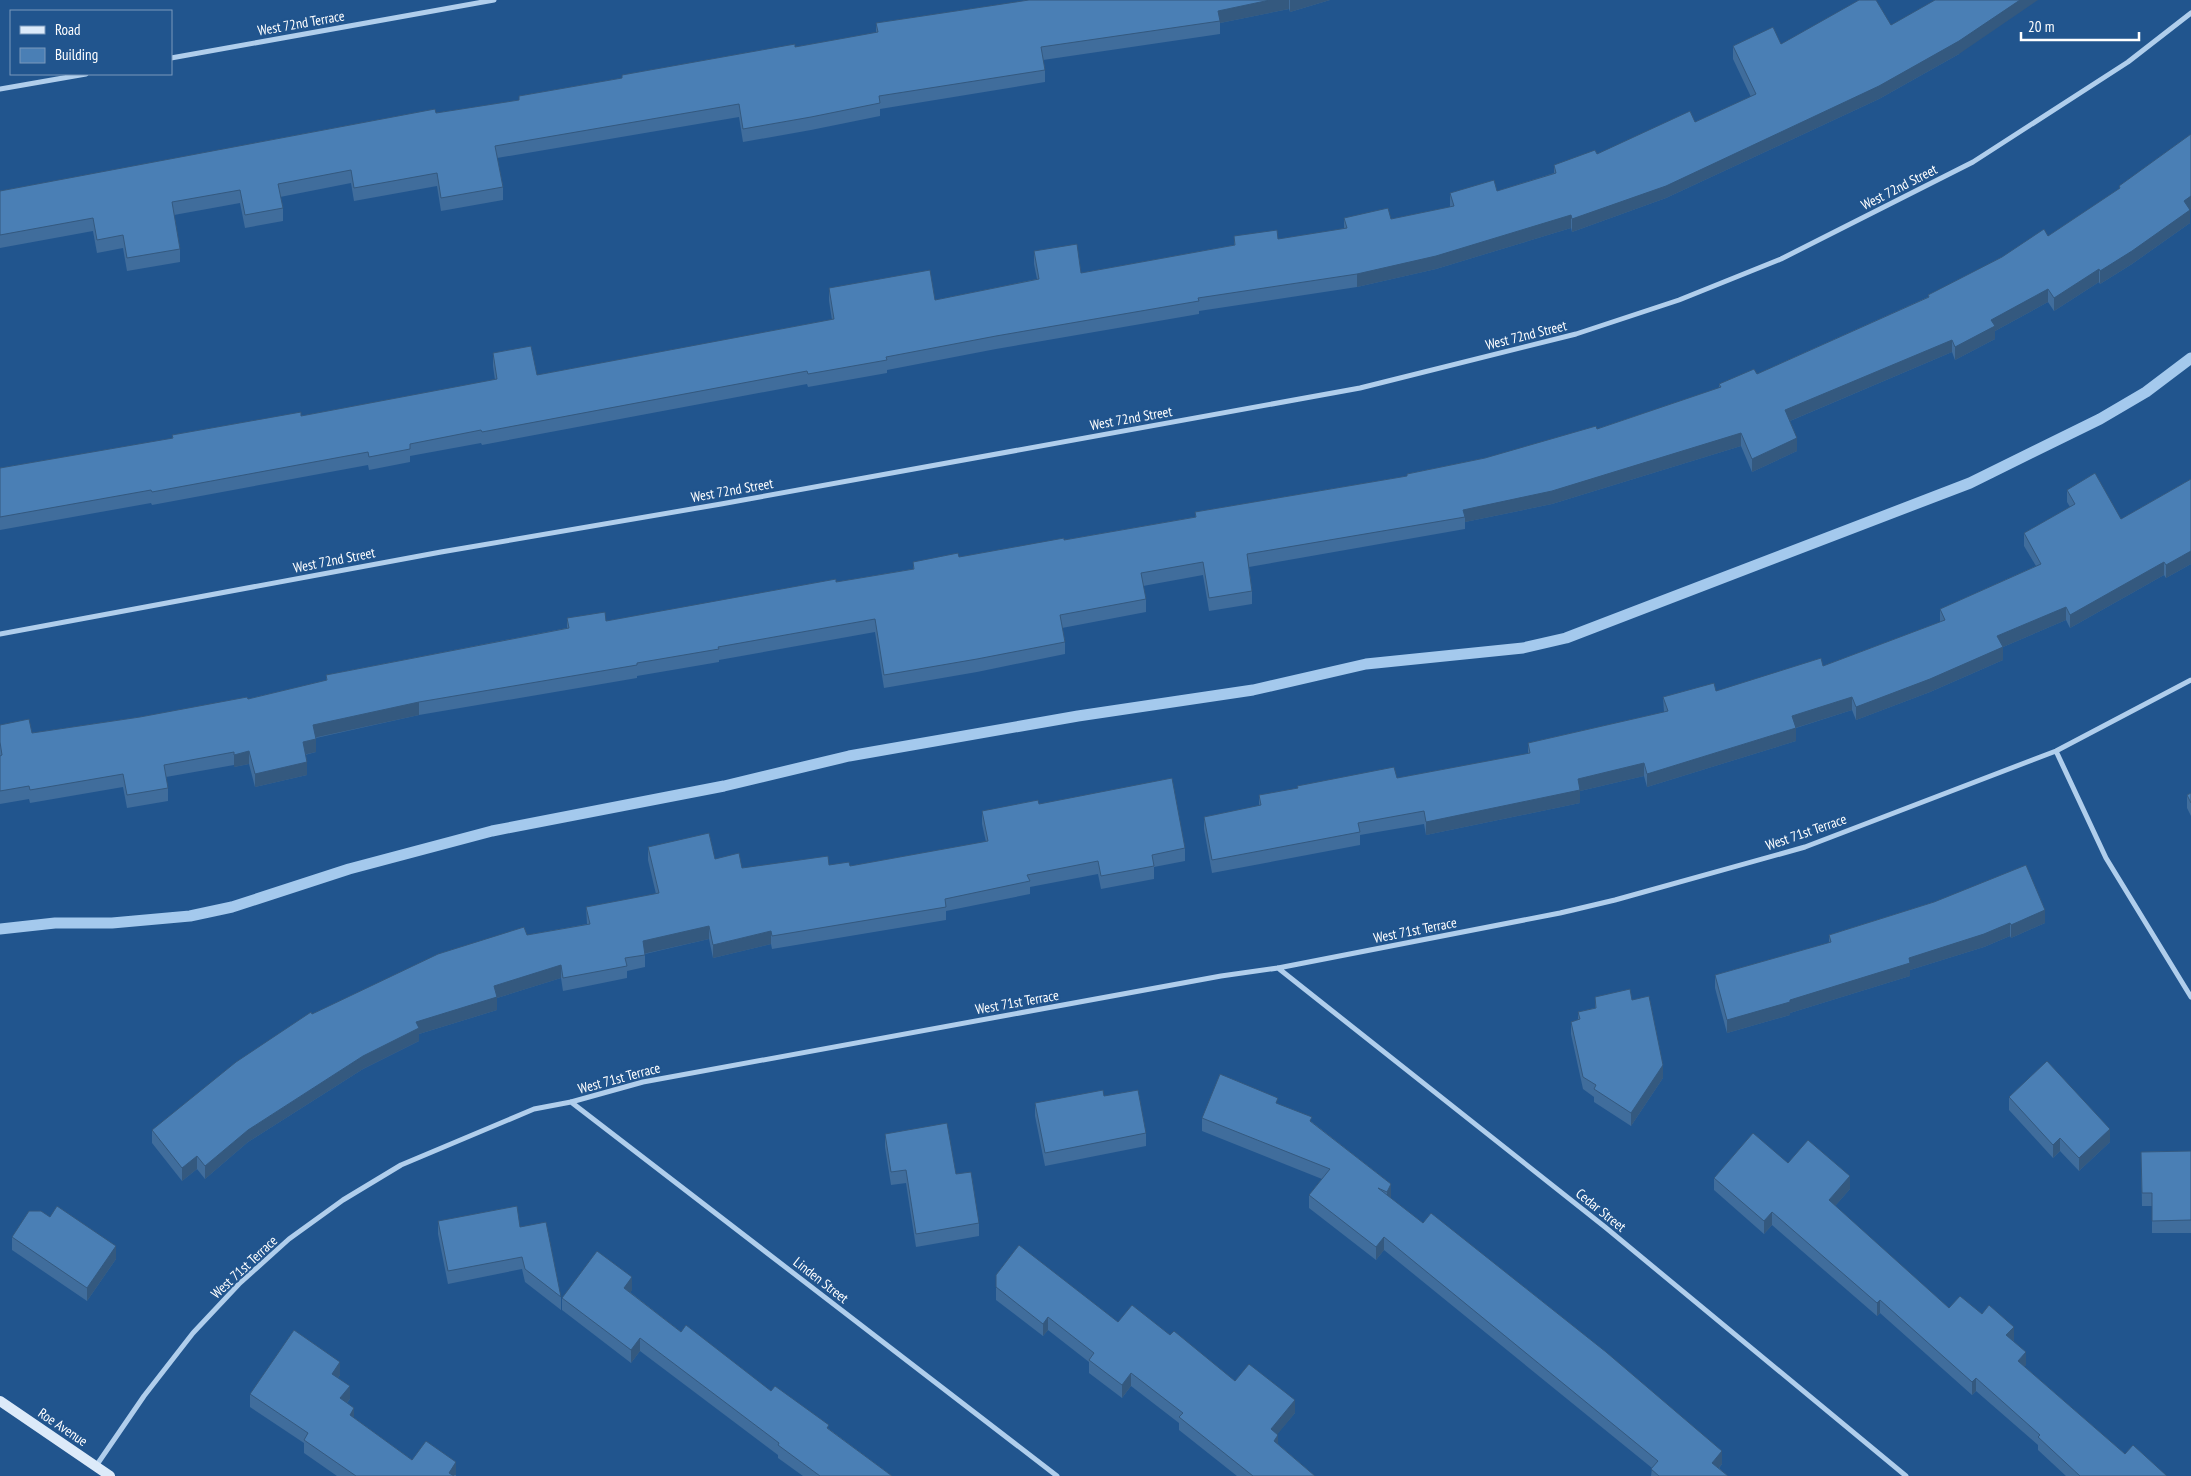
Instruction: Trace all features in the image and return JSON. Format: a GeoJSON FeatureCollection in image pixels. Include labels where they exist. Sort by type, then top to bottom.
{"type":"FeatureCollection","features":[{"type":"Feature","properties":{"kind":"main road","name":"Roe Avenue"},"geometry":{"type":"LineString","coordinates":[[0,1401],[110,1476]]}},
{"type":"Feature","properties":{"kind":"street","name":"West 72nd Terrace"},"geometry":{"type":"LineString","coordinates":[[172,58],[494,0]]}},
{"type":"Feature","properties":{"kind":"street","name":"West 72nd Street"},"geometry":{"type":"LineString","coordinates":[[0,634],[431,554],[1360,388],[1576,334],[1679,300],[1781,259],[1973,162],[2128,62],[2191,12]]}},
{"type":"Feature","properties":{"kind":"street"},"geometry":{"type":"LineString","coordinates":[[0,89],[80,75]]}},
{"type":"Feature","properties":{"kind":"street","name":"West 71st Terrace"},"geometry":{"type":"LineString","coordinates":[[96,1466],[144,1396],[193,1333],[239,1284],[289,1239],[343,1200],[401,1165],[534,1109],[571,1102],[643,1082],[1201,979],[1278,968],[1560,913],[1615,900],[1805,847],[2056,750],[2191,680]]}},
{"type":"Feature","properties":{"kind":"street"},"geometry":{"type":"LineString","coordinates":[[2056,750],[2106,858],[2191,997]]}},
{"type":"Feature","properties":{"kind":"street","name":"Cedar Street"},"geometry":{"type":"LineString","coordinates":[[1278,968],[1605,1227],[1906,1476]]}},
{"type":"Feature","properties":{"kind":"street","name":"Linden Street"},"geometry":{"type":"LineString","coordinates":[[571,1102],[1057,1476]]}},
{"type":"Feature","properties":{"kind":"building"},"geometry":{"type":"Polygon","coordinates":[[[1029,0],[1270,0],[1218,11],[1220,21],[1041,47],[1045,70],[879,96],[880,103],[811,117],[743,129],[739,104],[495,146],[503,187],[441,198],[437,173],[354,188],[351,170],[278,184],[283,208],[245,215],[240,190],[172,202],[180,249],[127,258],[123,235],[97,240],[93,218],[0,235],[0,191],[435,109],[436,113],[519,100],[519,96],[622,78],[622,75],[795,44],[795,47],[878,32],[876,23],[1029,0]]]}},
{"type":"Feature","properties":{"kind":"building"},"geometry":{"type":"Polygon","coordinates":[[[1859,0],[1876,0],[1891,25],[1935,0],[2020,0],[1959,41],[1879,86],[1666,186],[1572,219],[1571,215],[1436,256],[1357,274],[1198,298],[1199,301],[996,336],[886,357],[887,360],[808,374],[807,371],[482,432],[481,430],[410,444],[410,449],[369,457],[368,452],[152,492],[151,490],[0,517],[0,468],[173,438],[172,435],[301,412],[301,416],[497,379],[493,353],[531,346],[537,375],[834,319],[829,288],[930,270],[935,300],[1039,279],[1034,251],[1077,244],[1081,273],[1235,245],[1234,236],[1277,230],[1278,239],[1347,228],[1344,218],[1388,208],[1391,219],[1454,206],[1450,193],[1494,180],[1497,191],[1556,173],[1554,165],[1595,150],[1597,154],[1690,111],[1695,122],[1756,94],[1733,46],[1773,27],[1781,44],[1859,0]]]}},
{"type":"Feature","properties":{"kind":"building"},"geometry":{"type":"Polygon","coordinates":[[[2191,134],[2191,196],[2184,201],[2190,210],[2132,251],[2100,271],[2099,269],[2054,298],[2048,289],[1991,320],[1995,326],[1955,347],[1952,340],[1785,410],[1797,438],[1752,459],[1741,433],[1552,491],[1463,510],[1465,517],[1247,554],[1252,591],[1209,598],[1203,562],[1141,573],[1146,599],[1060,615],[1065,642],[977,659],[884,675],[875,619],[718,647],[719,649],[637,663],[637,665],[419,702],[313,725],[316,739],[303,742],[307,762],[255,774],[249,751],[234,755],[234,752],[164,765],[168,788],[127,795],[123,774],[30,790],[29,786],[0,791],[0,756],[2,755],[0,725],[29,719],[32,733],[140,717],[247,697],[248,699],[327,680],[326,675],[569,628],[567,618],[605,612],[606,621],[836,579],[836,582],[914,569],[913,562],[958,553],[959,557],[1064,538],[1064,540],[1196,517],[1195,512],[1407,476],[1407,474],[1485,458],[1596,426],[1597,429],[1721,387],[1719,384],[1754,369],[1757,374],[1929,297],[1928,295],[2002,257],[2044,229],[2048,236],[2120,188],[2119,186],[2191,134]]]}},
{"type":"Feature","properties":{"kind":"building"},"geometry":{"type":"Polygon","coordinates":[[[2095,473],[2121,519],[2191,479],[2191,551],[2166,565],[2164,562],[2070,615],[2066,607],[1997,636],[2003,647],[1930,679],[1856,707],[1852,697],[1792,716],[1796,728],[1647,774],[1644,763],[1578,779],[1580,790],[1426,822],[1424,811],[1358,823],[1360,832],[1212,860],[1204,817],[1261,805],[1259,795],[1394,767],[1397,778],[1530,753],[1528,743],[1668,711],[1663,697],[1714,683],[1716,691],[1821,658],[1823,666],[1945,620],[1940,609],[2041,564],[2024,533],[2075,504],[2067,490],[2095,473]]]}},
{"type":"Feature","properties":{"kind":"building"},"geometry":{"type":"Polygon","coordinates":[[[1172,778],[1185,848],[1152,855],[1154,866],[1101,876],[1098,861],[1027,875],[1030,881],[945,899],[946,907],[772,936],[771,931],[713,945],[709,926],[643,941],[645,955],[625,958],[627,966],[563,978],[561,965],[494,986],[497,997],[416,1022],[419,1028],[363,1056],[248,1130],[205,1166],[197,1156],[182,1168],[152,1130],[236,1062],[311,1012],[312,1014],[438,954],[524,927],[527,935],[590,924],[586,907],[659,893],[648,847],[709,833],[715,859],[739,853],[742,868],[828,856],[829,865],[849,862],[850,866],[988,841],[982,811],[1038,800],[1039,804],[1172,778]]]}},
{"type":"Feature","properties":{"kind":"building"},"geometry":{"type":"Polygon","coordinates":[[[2191,793],[2191,803],[2187,795],[2191,793]]]}},
{"type":"Feature","properties":{"kind":"building"},"geometry":{"type":"Polygon","coordinates":[[[2026,865],[2045,910],[2011,925],[2010,923],[1984,934],[1909,958],[1910,963],[1790,1000],[1790,1002],[1727,1020],[1715,975],[1831,942],[1829,935],[1934,902],[2026,865]]]}},
{"type":"Feature","properties":{"kind":"building"},"geometry":{"type":"Polygon","coordinates":[[[1630,989],[1632,1000],[1649,996],[1663,1065],[1631,1113],[1594,1089],[1596,1085],[1583,1077],[1571,1022],[1580,1019],[1578,1012],[1596,1008],[1595,997],[1630,989]]]}},
{"type":"Feature","properties":{"kind":"building"},"geometry":{"type":"Polygon","coordinates":[[[2047,1061],[2110,1129],[2079,1158],[2060,1138],[2053,1145],[2009,1097],[2047,1061]]]}},
{"type":"Feature","properties":{"kind":"building"},"geometry":{"type":"Polygon","coordinates":[[[1220,1074],[1278,1098],[1276,1103],[1312,1117],[1310,1121],[1391,1184],[1387,1192],[1378,1188],[1423,1223],[1431,1213],[1606,1352],[1722,1451],[1712,1463],[1728,1476],[1659,1476],[1651,1469],[1658,1461],[1384,1237],[1376,1247],[1309,1195],[1330,1169],[1202,1118],[1220,1074]]]}},
{"type":"Feature","properties":{"kind":"building"},"geometry":{"type":"Polygon","coordinates":[[[1103,1090],[1104,1096],[1138,1090],[1146,1133],[1045,1153],[1035,1103],[1103,1090]]]}},
{"type":"Feature","properties":{"kind":"building"},"geometry":{"type":"Polygon","coordinates":[[[947,1123],[956,1174],[971,1172],[979,1223],[916,1234],[906,1170],[891,1172],[885,1134],[947,1123]]]}},
{"type":"Feature","properties":{"kind":"building"},"geometry":{"type":"Polygon","coordinates":[[[1753,1133],[1788,1163],[1808,1140],[1850,1176],[1829,1200],[1949,1308],[1960,1296],[1982,1314],[1989,1305],[2014,1327],[2006,1335],[2026,1352],[2018,1361],[2125,1454],[2133,1445],[2167,1476],[2080,1476],[2038,1437],[2040,1435],[1976,1378],[1972,1382],[1880,1300],[1877,1303],[1772,1212],[1764,1221],[1714,1178],[1753,1133]]]}},
{"type":"Feature","properties":{"kind":"building"},"geometry":{"type":"Polygon","coordinates":[[[2191,1151],[2191,1220],[2152,1221],[2152,1193],[2142,1193],[2141,1152],[2191,1151]]]}},
{"type":"Feature","properties":{"kind":"building"},"geometry":{"type":"Polygon","coordinates":[[[57,1206],[116,1246],[87,1288],[12,1237],[29,1211],[41,1211],[50,1217],[57,1206]]]}},
{"type":"Feature","properties":{"kind":"building"},"geometry":{"type":"Polygon","coordinates":[[[517,1206],[520,1227],[546,1222],[561,1297],[525,1269],[522,1257],[448,1271],[438,1221],[517,1206]]]}},
{"type":"Feature","properties":{"kind":"building"},"geometry":{"type":"Polygon","coordinates":[[[1019,1245],[1118,1322],[1132,1305],[1170,1335],[1174,1331],[1235,1381],[1249,1364],[1295,1400],[1271,1429],[1278,1435],[1274,1441],[1315,1476],[1253,1476],[1179,1417],[1183,1413],[1131,1373],[1122,1385],[1089,1360],[1094,1353],[1048,1317],[1043,1324],[996,1287],[996,1275],[1019,1245]]]}},
{"type":"Feature","properties":{"kind":"building"},"geometry":{"type":"Polygon","coordinates":[[[597,1251],[632,1277],[624,1288],[681,1332],[686,1325],[771,1391],[775,1386],[829,1425],[827,1428],[892,1476],[820,1476],[640,1338],[631,1350],[562,1298],[597,1251]]]}},
{"type":"Feature","properties":{"kind":"building"},"geometry":{"type":"Polygon","coordinates":[[[294,1330],[340,1362],[332,1374],[350,1386],[340,1398],[354,1408],[350,1415],[412,1460],[426,1441],[456,1462],[449,1473],[454,1476],[356,1476],[304,1440],[308,1433],[250,1394],[294,1330]]]}},
{"type":"Feature","properties":{"kind":"waterway"},"geometry":{"type":"LineString","coordinates":[[0,929],[55,923],[112,923],[190,916],[232,907],[349,869],[492,831],[724,786],[849,756],[1078,716],[1253,690],[1366,664],[1523,648],[1566,638],[1970,483],[2100,419],[2146,392],[2191,358]]}}]}
